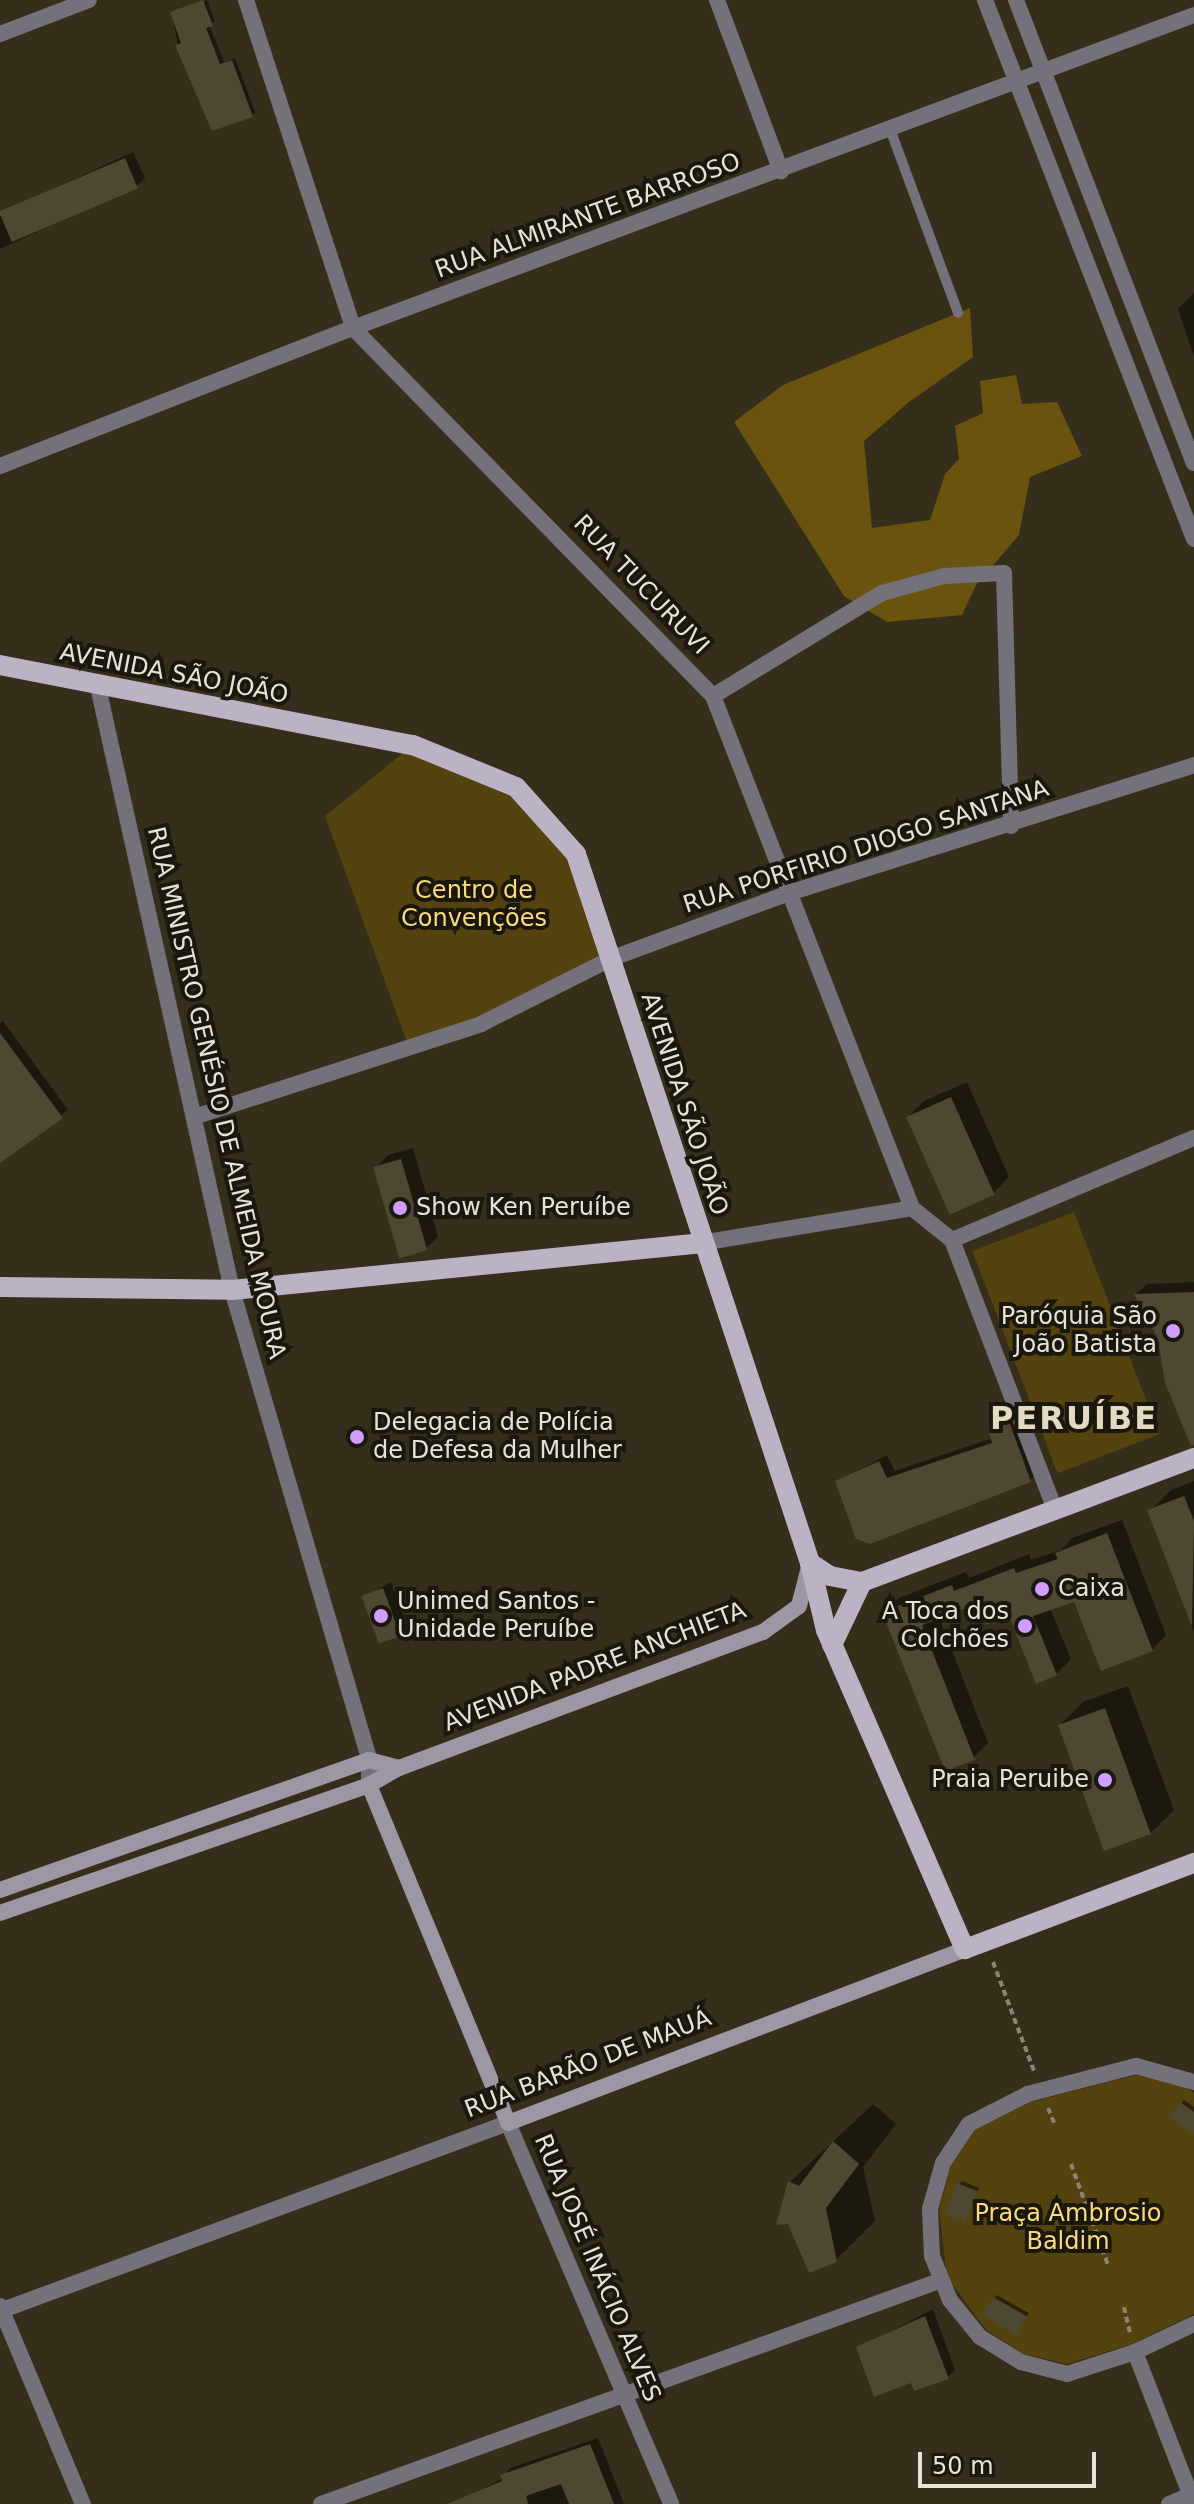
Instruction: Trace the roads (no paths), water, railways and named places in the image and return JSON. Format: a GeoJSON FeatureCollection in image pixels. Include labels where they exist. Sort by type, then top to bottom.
{"type":"FeatureCollection","features":[{"type":"Feature","properties":{"kind":"main road","name":"AVENIDA SÃO JOÃO"},"geometry":{"type":"LineString","coordinates":[[0,665],[98,687],[413,745],[516,787],[576,854],[701,1243],[810,1563],[832,1645],[965,1949]]}},
{"type":"Feature","properties":{"kind":"main road"},"geometry":{"type":"LineString","coordinates":[[0,1287],[232,1290],[701,1243]]}},
{"type":"Feature","properties":{"kind":"main road"},"geometry":{"type":"LineString","coordinates":[[810,1563],[830,1576],[862,1582],[1194,1458]]}},
{"type":"Feature","properties":{"kind":"main road","name":"AVENIDA PADRE ANCHIETA"},"geometry":{"type":"LineString","coordinates":[[0,1913],[369,1785],[399,1768],[763,1632],[799,1606],[810,1563]]}},
{"type":"Feature","properties":{"kind":"main road"},"geometry":{"type":"LineString","coordinates":[[832,1645],[862,1582]]}},
{"type":"Feature","properties":{"kind":"main road"},"geometry":{"type":"LineString","coordinates":[[0,1890],[369,1760],[399,1768]]}},
{"type":"Feature","properties":{"kind":"main road","name":"RUA JOSÉ INÁCIO ALVES"},"geometry":{"type":"LineString","coordinates":[[369,1785],[508,2123]]}},
{"type":"Feature","properties":{"kind":"main road","name":"RUA BARÃO DE MAUÁ"},"geometry":{"type":"LineString","coordinates":[[508,2123],[1194,1863]]}},
{"type":"Feature","properties":{"kind":"street"},"geometry":{"type":"LineString","coordinates":[[0,34],[89,0]]}},
{"type":"Feature","properties":{"kind":"street","name":"RUA TUCURUVI"},"geometry":{"type":"LineString","coordinates":[[246,0],[353,328],[713,696],[792,892],[912,1208]]}},
{"type":"Feature","properties":{"kind":"street"},"geometry":{"type":"LineString","coordinates":[[717,0],[781,171]]}},
{"type":"Feature","properties":{"kind":"street"},"geometry":{"type":"LineString","coordinates":[[985,0],[1194,539]]}},
{"type":"Feature","properties":{"kind":"street"},"geometry":{"type":"LineString","coordinates":[[1016,0],[1193,457],[1166,465]]}},
{"type":"Feature","properties":{"kind":"street","name":"RUA ALMIRANTE BARROSO"},"geometry":{"type":"LineString","coordinates":[[0,466],[353,328],[1018,84],[1194,15]]}},
{"type":"Feature","properties":{"kind":"street"},"geometry":{"type":"LineString","coordinates":[[713,696],[882,593],[944,576],[1004,573],[1011,826]]}},
{"type":"Feature","properties":{"kind":"street","name":"RUA MINISTRO GENÉSIO DE ALMEIDA MOURA"},"geometry":{"type":"LineString","coordinates":[[98,687],[197,1116],[232,1290],[369,1760],[369,1785]]}},
{"type":"Feature","properties":{"kind":"street","name":"RUA PORFIRIO DIOGO SANTANA"},"geometry":{"type":"LineString","coordinates":[[197,1116],[481,1024],[610,959],[792,892],[1011,826],[1194,765]]}},
{"type":"Feature","properties":{"kind":"street"},"geometry":{"type":"LineString","coordinates":[[952,1240],[1194,1138]]}},
{"type":"Feature","properties":{"kind":"street"},"geometry":{"type":"LineString","coordinates":[[701,1243],[912,1208],[952,1240],[1055,1510]]}},
{"type":"Feature","properties":{"kind":"street"},"geometry":{"type":"LineString","coordinates":[[1194,2082],[1136,2066],[1041,2090],[969,2124],[943,2163],[930,2209],[939,2281],[980,2337],[1021,2362],[1067,2374],[1135,2352],[1194,2324]]}},
{"type":"Feature","properties":{"kind":"street","name":"RUA BARÃO DE MAUÁ"},"geometry":{"type":"LineString","coordinates":[[1,2309],[508,2123]]}},
{"type":"Feature","properties":{"kind":"street","name":"RUA JOSÉ INÁCIO ALVES"},"geometry":{"type":"LineString","coordinates":[[508,2123],[671,2504]]}},
{"type":"Feature","properties":{"kind":"street"},"geometry":{"type":"LineString","coordinates":[[321,2504],[939,2281]]}},
{"type":"Feature","properties":{"kind":"street"},"geometry":{"type":"LineString","coordinates":[[1,2309],[83,2504]]}},
{"type":"Feature","properties":{"kind":"street"},"geometry":{"type":"LineString","coordinates":[[1135,2352],[1192,2500],[1169,2504]]}},
{"type":"Feature","properties":{"kind":"lane"},"geometry":{"type":"LineString","coordinates":[[890,129],[958,313]]}},
{"type":"Feature","properties":{"kind":"place","name":"Show Ken Peruíbe"},"geometry":{"type":"Point","coordinates":[400,1208]}},
{"type":"Feature","properties":{"kind":"place","name":"Paróquia São João Batista"},"geometry":{"type":"Point","coordinates":[1173,1331]}},
{"type":"Feature","properties":{"kind":"place","name":"Delegacia de Polícia de Defesa da Mulher"},"geometry":{"type":"Point","coordinates":[357,1437]}},
{"type":"Feature","properties":{"kind":"place","name":"Caixa"},"geometry":{"type":"Point","coordinates":[1042,1589]}},
{"type":"Feature","properties":{"kind":"place","name":"Unimed Santos - Unidade Peruíbe"},"geometry":{"type":"Point","coordinates":[381,1616]}},
{"type":"Feature","properties":{"kind":"place","name":"A Toca dos Colchões"},"geometry":{"type":"Point","coordinates":[1025,1626]}},
{"type":"Feature","properties":{"kind":"place","name":"Praia Peruibe"},"geometry":{"type":"Point","coordinates":[1105,1780]}},
{"type":"Feature","properties":{"kind":"district","name":"PERUÍBE"},"geometry":{"type":"Point","coordinates":[1074,1418]}},
{"type":"Feature","properties":{"kind":"park label","name":"Centro de Convenções"},"geometry":{"type":"Point","coordinates":[474,905]}},
{"type":"Feature","properties":{"kind":"park label","name":"Praça Ambrosio Baldim"},"geometry":{"type":"Point","coordinates":[1068,2228]}}]}
